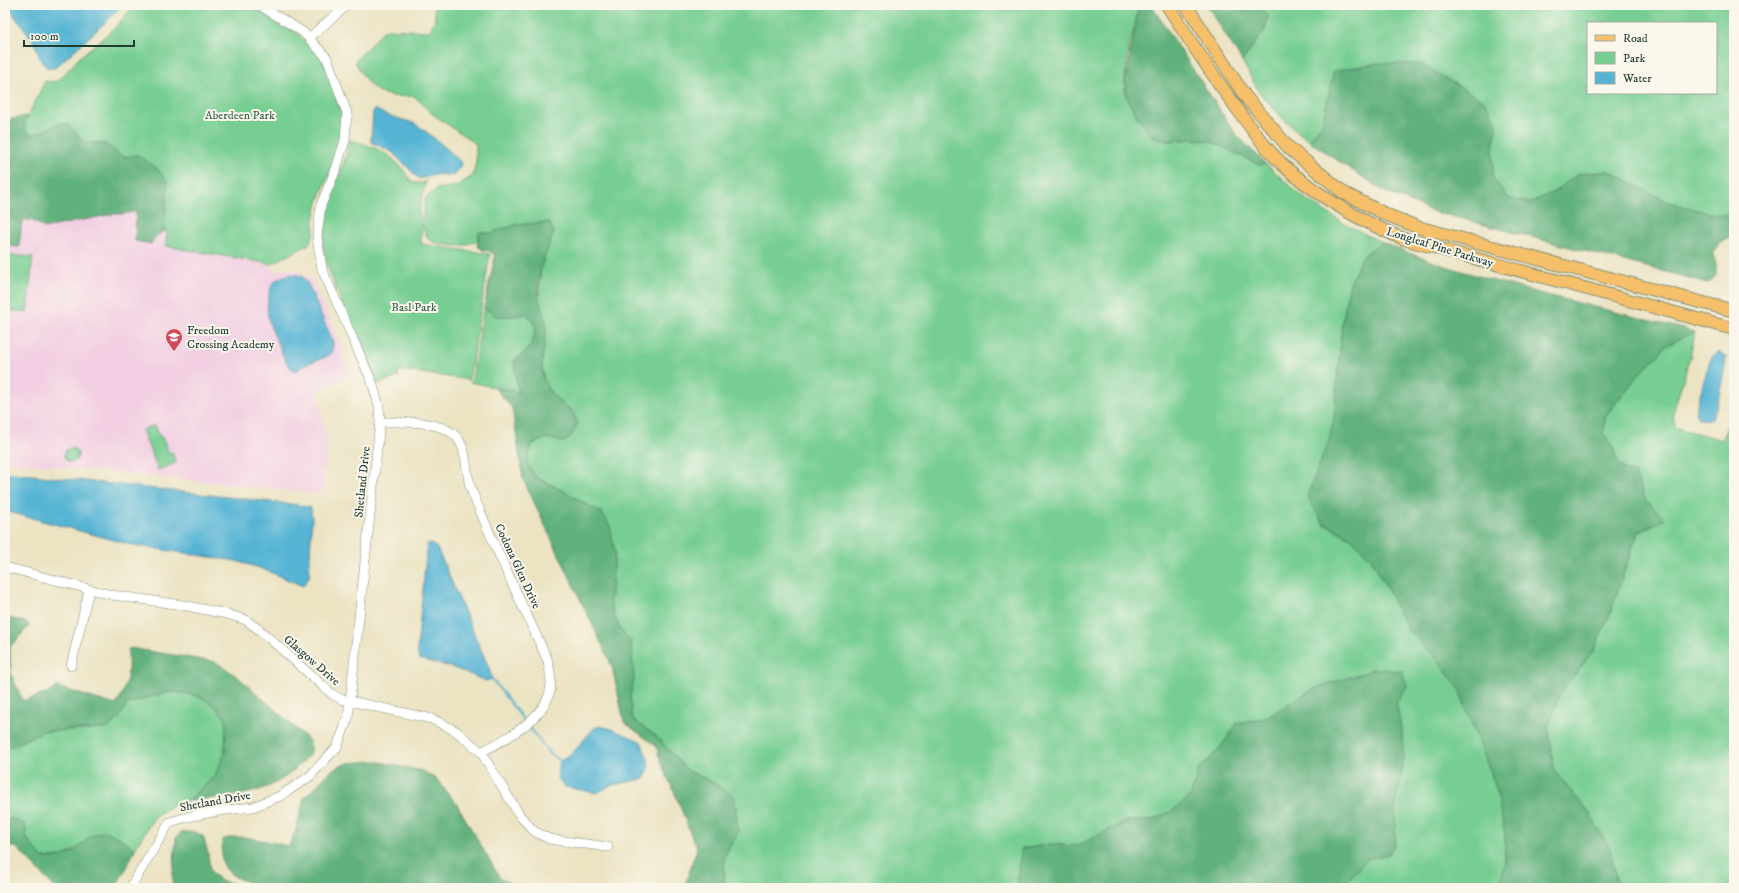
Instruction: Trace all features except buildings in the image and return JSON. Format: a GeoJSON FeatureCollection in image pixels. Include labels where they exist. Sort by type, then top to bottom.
{"type":"FeatureCollection","features":[{"type":"Feature","properties":{"kind":"main road","name":"Longleaf Pine Parkway"},"geometry":{"type":"LineString","coordinates":[[1167,5],[1201,60],[1259,140],[1291,172],[1338,207],[1377,228],[1404,239],[1734,329]]}},
{"type":"Feature","properties":{"kind":"main road","name":"Longleaf Pine Parkway"},"geometry":{"type":"LineString","coordinates":[[1186,5],[1245,96],[1289,148],[1344,193],[1385,214],[1417,227],[1734,312]]}},
{"type":"Feature","properties":{"kind":"street","name":"Shetland Drive"},"geometry":{"type":"LineString","coordinates":[[130,888],[170,822],[218,811],[252,808],[280,796],[309,777],[337,747],[348,718],[380,422],[379,406],[372,382],[322,269],[317,237],[320,205],[336,169],[345,140],[347,113],[327,58],[304,32],[259,5]]}},
{"type":"Feature","properties":{"kind":"street"},"geometry":{"type":"LineString","coordinates":[[308,38],[347,5]]}},
{"type":"Feature","properties":{"kind":"street","name":"Codona Glen Drive"},"geometry":{"type":"LineString","coordinates":[[380,422],[426,424],[450,431],[460,442],[467,461],[469,484],[484,521],[548,661],[551,678],[549,694],[540,713],[506,739],[481,752]]}},
{"type":"Feature","properties":{"kind":"street","name":"Glasgow Drive"},"geometry":{"type":"LineString","coordinates":[[5,567],[89,590],[112,595],[182,605],[227,614],[246,620],[262,632],[332,694],[350,701],[432,719],[456,731],[481,752],[520,816],[534,831],[550,839],[608,847]]}},
{"type":"Feature","properties":{"kind":"street"},"geometry":{"type":"LineString","coordinates":[[71,666],[89,590]]}},
{"type":"Feature","properties":{"kind":"shaded area","name":"Freedom Crossing Academy"},"geometry":{"type":"Polygon","coordinates":[[[136,211],[135,241],[151,241],[164,231],[167,232],[165,246],[271,264],[276,273],[284,268],[297,270],[313,280],[344,351],[341,354],[350,374],[317,389],[327,442],[322,494],[5,461],[5,246],[19,247],[22,220],[29,219],[44,227],[136,211]]]}},
{"type":"Feature","properties":{"kind":"green space","name":"Aberdeen Park"},"geometry":{"type":"Polygon","coordinates":[[[134,5],[253,5],[297,33],[319,55],[326,67],[337,95],[341,113],[341,127],[336,158],[319,199],[314,220],[314,234],[308,245],[271,264],[165,246],[167,232],[164,231],[157,168],[137,155],[123,157],[106,144],[84,142],[62,123],[33,135],[26,131],[24,124],[45,81],[54,82],[59,80],[81,56],[114,29],[134,5]]]}},
{"type":"Feature","properties":{"kind":"green space"},"geometry":{"type":"Polygon","coordinates":[[[434,5],[1139,5],[1126,64],[1126,95],[1138,111],[1167,141],[1195,139],[1213,142],[1259,165],[1266,164],[1303,197],[1343,223],[1381,242],[1362,257],[1349,286],[1342,325],[1334,419],[1328,443],[1324,524],[1352,539],[1372,560],[1409,631],[1438,660],[1459,689],[1496,787],[1505,834],[1505,861],[1500,888],[1341,888],[1367,859],[1389,854],[1395,843],[1395,805],[1404,761],[1402,733],[1396,702],[1374,668],[1367,672],[1315,688],[1266,718],[1237,723],[1213,756],[1199,769],[1191,795],[1174,810],[1150,821],[1128,821],[1076,846],[1049,844],[1022,848],[1018,868],[1017,888],[722,888],[724,886],[724,857],[738,832],[735,797],[712,782],[687,770],[656,736],[632,719],[630,697],[634,680],[631,641],[622,632],[610,603],[615,552],[589,505],[535,477],[527,462],[532,444],[547,438],[564,442],[575,413],[552,395],[544,382],[542,363],[546,327],[539,299],[541,266],[554,232],[549,222],[515,225],[490,233],[480,232],[478,241],[462,246],[432,242],[425,233],[423,221],[426,197],[437,189],[456,186],[473,176],[476,161],[476,144],[431,113],[414,96],[393,96],[378,91],[366,80],[355,61],[385,29],[430,31],[435,18],[434,5]]]}},
{"type":"Feature","properties":{"kind":"green space"},"geometry":{"type":"Polygon","coordinates":[[[1139,5],[1151,5],[1235,133],[1266,164],[1259,165],[1213,142],[1195,139],[1167,141],[1151,136],[1137,117],[1126,96],[1125,82],[1139,5]]]}},
{"type":"Feature","properties":{"kind":"green space"},"geometry":{"type":"Polygon","coordinates":[[[1207,5],[1251,5],[1261,8],[1268,16],[1265,30],[1242,61],[1207,5]]]}},
{"type":"Feature","properties":{"kind":"green space"},"geometry":{"type":"Polygon","coordinates":[[[1251,5],[1734,5],[1734,216],[1708,213],[1668,202],[1609,171],[1578,174],[1554,192],[1529,203],[1507,198],[1493,178],[1493,147],[1497,123],[1484,101],[1421,64],[1327,102],[1322,124],[1309,141],[1283,119],[1259,92],[1242,61],[1265,30],[1261,8],[1251,5]]]}},
{"type":"Feature","properties":{"kind":"green space"},"geometry":{"type":"Polygon","coordinates":[[[1377,63],[1421,64],[1484,101],[1497,123],[1493,147],[1493,178],[1508,198],[1529,203],[1554,192],[1578,174],[1609,171],[1668,202],[1708,213],[1734,216],[1734,237],[1727,238],[1721,242],[1713,253],[1716,264],[1716,276],[1708,283],[1431,211],[1383,191],[1309,141],[1322,124],[1334,71],[1377,63]]]}},
{"type":"Feature","properties":{"kind":"green space"},"geometry":{"type":"Polygon","coordinates":[[[28,116],[25,127],[29,134],[33,135],[62,123],[68,124],[84,142],[106,144],[123,157],[137,155],[157,168],[168,183],[164,231],[154,238],[151,244],[135,241],[136,211],[124,214],[113,214],[44,228],[34,221],[22,220],[19,247],[5,246],[5,120],[28,116]]]}},
{"type":"Feature","properties":{"kind":"green space","name":"Basl Park"},"geometry":{"type":"Polygon","coordinates":[[[349,140],[385,153],[399,165],[411,181],[415,183],[422,183],[426,181],[419,211],[422,226],[421,244],[490,254],[469,380],[399,370],[398,377],[377,384],[333,282],[323,246],[322,234],[325,210],[344,161],[349,140]]]}},
{"type":"Feature","properties":{"kind":"green space"},"geometry":{"type":"Polygon","coordinates":[[[549,222],[554,232],[542,265],[538,291],[546,326],[542,369],[547,388],[571,411],[578,423],[572,435],[564,442],[547,438],[532,444],[527,462],[535,477],[602,513],[610,526],[615,552],[610,603],[622,632],[631,641],[634,680],[630,697],[632,719],[656,736],[687,770],[712,782],[735,797],[738,832],[724,857],[724,886],[722,888],[684,888],[697,848],[662,766],[657,747],[624,722],[612,666],[523,479],[512,408],[494,387],[518,392],[514,361],[531,346],[536,327],[527,314],[515,316],[496,316],[484,308],[495,256],[490,251],[483,250],[477,246],[479,232],[490,233],[515,225],[549,222]]]}},
{"type":"Feature","properties":{"kind":"green space"},"geometry":{"type":"Polygon","coordinates":[[[1381,242],[1419,257],[1497,282],[1695,332],[1669,344],[1663,349],[1659,355],[1638,375],[1605,417],[1604,433],[1611,444],[1620,467],[1635,474],[1645,499],[1665,519],[1638,532],[1609,616],[1594,650],[1560,693],[1548,727],[1554,770],[1589,813],[1610,849],[1618,888],[1500,888],[1505,861],[1505,834],[1496,787],[1459,689],[1438,660],[1409,631],[1372,560],[1352,539],[1325,523],[1324,525],[1307,496],[1328,443],[1334,419],[1342,325],[1349,286],[1362,257],[1381,242]]]}},
{"type":"Feature","properties":{"kind":"green space"},"geometry":{"type":"Polygon","coordinates":[[[5,255],[33,257],[27,312],[5,310],[5,255]]]}},
{"type":"Feature","properties":{"kind":"green space"},"geometry":{"type":"Polygon","coordinates":[[[484,308],[496,316],[515,316],[527,313],[536,327],[531,346],[514,361],[518,392],[470,382],[472,380],[484,308]]]}},
{"type":"Feature","properties":{"kind":"green space"},"geometry":{"type":"Polygon","coordinates":[[[1695,332],[1690,357],[1673,413],[1675,426],[1677,428],[1723,440],[1731,411],[1734,409],[1734,888],[1618,888],[1610,849],[1589,813],[1554,770],[1548,727],[1560,693],[1594,650],[1609,616],[1638,532],[1645,499],[1635,474],[1620,467],[1611,444],[1604,433],[1605,417],[1638,375],[1659,355],[1663,349],[1669,344],[1695,332]]]}},
{"type":"Feature","properties":{"kind":"green space"},"geometry":{"type":"Polygon","coordinates":[[[155,425],[169,453],[172,452],[176,463],[158,470],[142,430],[155,425]]]}},
{"type":"Feature","properties":{"kind":"green space"},"geometry":{"type":"Polygon","coordinates":[[[71,448],[76,450],[78,455],[76,460],[71,462],[66,460],[64,455],[66,450],[71,448]]]}},
{"type":"Feature","properties":{"kind":"green space"},"geometry":{"type":"Polygon","coordinates":[[[5,617],[25,622],[30,625],[10,647],[11,674],[23,701],[52,691],[57,687],[116,705],[127,679],[128,650],[130,648],[216,662],[238,677],[307,738],[311,746],[310,753],[306,759],[291,773],[271,785],[249,793],[187,801],[215,776],[225,752],[226,719],[215,706],[202,698],[186,693],[167,692],[127,704],[119,718],[107,729],[44,731],[5,748],[5,617]]]}},
{"type":"Feature","properties":{"kind":"green space"},"geometry":{"type":"Polygon","coordinates":[[[1374,668],[1402,671],[1407,686],[1396,702],[1402,733],[1404,761],[1395,805],[1395,843],[1389,854],[1367,859],[1341,888],[1017,888],[1022,848],[1049,844],[1076,846],[1128,821],[1150,821],[1174,810],[1191,795],[1199,769],[1213,756],[1237,723],[1266,718],[1315,688],[1367,672],[1374,668]]]}},
{"type":"Feature","properties":{"kind":"green space"},"geometry":{"type":"Polygon","coordinates":[[[167,692],[186,693],[202,698],[215,706],[226,719],[225,752],[215,776],[187,801],[167,808],[153,819],[135,849],[119,837],[90,836],[74,850],[63,856],[42,858],[11,818],[5,823],[5,748],[44,731],[90,730],[119,718],[127,704],[167,692]]]}},
{"type":"Feature","properties":{"kind":"green space"},"geometry":{"type":"Polygon","coordinates":[[[375,761],[422,771],[436,779],[456,803],[500,878],[512,884],[540,888],[278,888],[246,882],[232,875],[227,870],[222,861],[222,840],[237,837],[289,846],[296,830],[304,798],[333,769],[348,763],[375,761]]]}},
{"type":"Feature","properties":{"kind":"green space"},"geometry":{"type":"Polygon","coordinates":[[[11,818],[25,824],[27,838],[42,858],[56,858],[75,851],[90,836],[105,831],[119,837],[135,849],[115,888],[55,888],[16,847],[5,847],[5,823],[11,818]]]}},
{"type":"Feature","properties":{"kind":"green space"},"geometry":{"type":"Polygon","coordinates":[[[181,832],[195,832],[203,836],[208,853],[210,870],[220,881],[237,884],[237,888],[172,888],[176,838],[181,832]]]}},
{"type":"Feature","properties":{"kind":"water"},"geometry":{"type":"Polygon","coordinates":[[[6,5],[122,5],[109,19],[55,68],[48,68],[42,63],[33,40],[6,5]]]}},
{"type":"Feature","properties":{"kind":"water"},"geometry":{"type":"Polygon","coordinates":[[[375,109],[384,114],[413,123],[424,130],[461,162],[460,168],[453,176],[439,174],[419,179],[392,152],[371,142],[373,111],[375,109]]]}},
{"type":"Feature","properties":{"kind":"water"},"geometry":{"type":"Polygon","coordinates":[[[290,274],[302,276],[308,284],[333,342],[332,353],[295,371],[289,366],[283,357],[271,328],[267,312],[268,299],[272,285],[280,278],[290,274]]]}},
{"type":"Feature","properties":{"kind":"water"},"geometry":{"type":"Polygon","coordinates":[[[1719,352],[1726,357],[1716,409],[1713,416],[1709,420],[1698,418],[1695,412],[1709,363],[1713,356],[1719,352]]]}},
{"type":"Feature","properties":{"kind":"water"},"geometry":{"type":"Polygon","coordinates":[[[5,472],[299,505],[311,508],[312,517],[309,577],[303,586],[260,568],[236,561],[132,545],[5,511],[5,472]]]}},
{"type":"Feature","properties":{"kind":"water"},"geometry":{"type":"Polygon","coordinates":[[[430,543],[437,548],[489,668],[492,679],[486,681],[451,667],[419,659],[417,651],[427,544],[430,543]]]}},
{"type":"Feature","properties":{"kind":"water"},"geometry":{"type":"Polygon","coordinates":[[[600,726],[609,728],[641,742],[649,764],[648,771],[644,779],[612,785],[596,793],[565,787],[557,777],[560,761],[570,756],[594,728],[600,726]]]}},
{"type":"Feature","properties":{"kind":"waterway"},"geometry":{"type":"LineString","coordinates":[[492,679],[525,722]]}},
{"type":"Feature","properties":{"kind":"waterway"},"geometry":{"type":"LineString","coordinates":[[528,725],[549,753],[560,761]]}},
{"type":"Feature","properties":{"kind":"place","name":"Freedom Crossing Academy"},"geometry":{"type":"Point","coordinates":[174,352]}}]}
